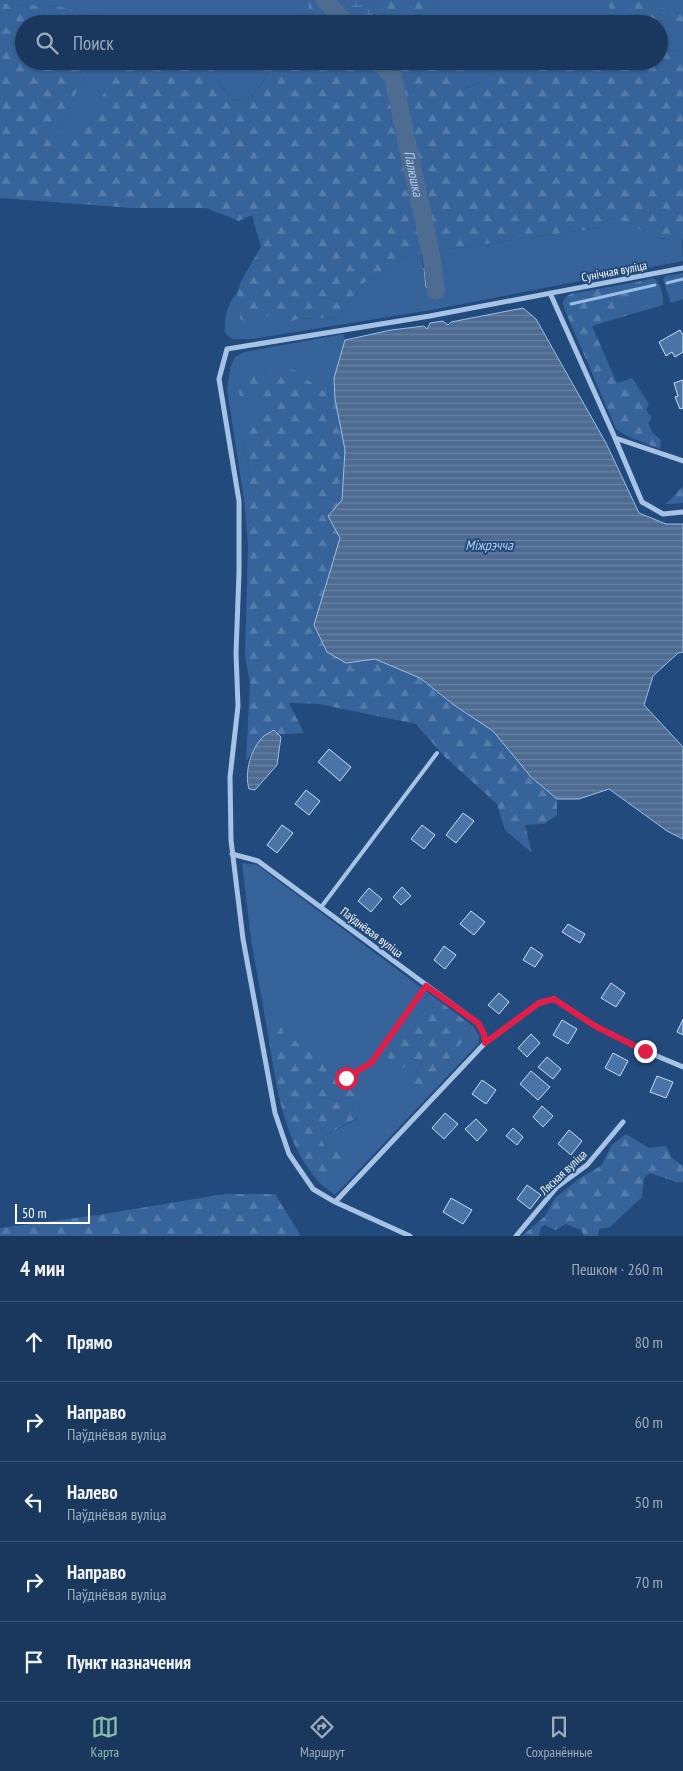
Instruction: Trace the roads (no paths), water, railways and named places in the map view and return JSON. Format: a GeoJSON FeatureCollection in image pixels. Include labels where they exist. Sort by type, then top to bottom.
{"type":"FeatureCollection","features":[{"type":"Feature","properties":{"kind":"street","name":"Сунічная вуліца"},"geometry":{"type":"LineString","coordinates":[[232,854],[230,777],[238,706],[236,653],[239,510],[232,452],[219,379],[227,349],[430,316],[683,268]]}},
{"type":"Feature","properties":{"kind":"street"},"geometry":{"type":"LineString","coordinates":[[550,293],[642,502],[664,514],[683,512]]}},
{"type":"Feature","properties":{"kind":"street"},"geometry":{"type":"LineString","coordinates":[[615,438],[683,461]]}},
{"type":"Feature","properties":{"kind":"street"},"geometry":{"type":"LineString","coordinates":[[232,854],[242,939],[275,1113],[289,1154],[313,1189],[335,1202],[410,1236]]}},
{"type":"Feature","properties":{"kind":"street","name":"Паўднёвая вуліца"},"geometry":{"type":"LineString","coordinates":[[232,854],[258,861],[322,906],[426,986],[478,1023],[484,1034],[485,1043]]}},
{"type":"Feature","properties":{"kind":"street"},"geometry":{"type":"LineString","coordinates":[[335,1202],[485,1043],[539,1003],[554,999],[595,1026],[645,1051],[683,1067]]}},
{"type":"Feature","properties":{"kind":"street","name":"Лясная вуліца"},"geometry":{"type":"LineString","coordinates":[[516,1236],[557,1187],[587,1166],[623,1122]]}},
{"type":"Feature","properties":{"kind":"lane"},"geometry":{"type":"LineString","coordinates":[[322,906],[437,753]]}},
{"type":"Feature","properties":{"kind":"lane"},"geometry":{"type":"LineString","coordinates":[[346,1078],[371,1063],[426,986]]}},
{"type":"Feature","properties":{"kind":"water"},"geometry":{"type":"Polygon","coordinates":[[[432,260],[439,266],[442,285],[440,290],[431,292],[426,287],[424,268],[432,260]]]}},
{"type":"Feature","properties":{"kind":"water","name":"Міжрэчча"},"geometry":{"type":"Polygon","coordinates":[[[523,308],[536,319],[606,443],[639,513],[666,524],[683,524],[683,652],[678,653],[653,676],[644,705],[683,747],[683,839],[667,831],[609,789],[579,799],[557,799],[531,777],[493,731],[454,705],[420,678],[375,659],[346,663],[327,652],[314,625],[340,538],[328,516],[342,500],[345,450],[335,399],[334,378],[345,340],[391,330],[424,326],[427,329],[430,323],[443,321],[448,325],[451,322],[523,308]]]}},
{"type":"Feature","properties":{"kind":"water"},"geometry":{"type":"Polygon","coordinates":[[[274,730],[281,737],[277,765],[255,790],[249,789],[247,775],[252,754],[259,741],[274,730]]]}},
{"type":"Feature","properties":{"kind":"waterway","name":"Палюшка"},"geometry":{"type":"LineString","coordinates":[[325,0],[338,15]]}},
{"type":"Feature","properties":{"kind":"waterway","name":"Палюшка"},"geometry":{"type":"LineString","coordinates":[[387,70],[393,77],[432,260],[436,291]]}},
{"type":"Feature","properties":{"kind":"waterway"},"geometry":{"type":"LineString","coordinates":[[667,283],[683,279]]}},
{"type":"Feature","properties":{"kind":"waterway"},"geometry":{"type":"LineString","coordinates":[[571,304],[655,285]]}}]}
